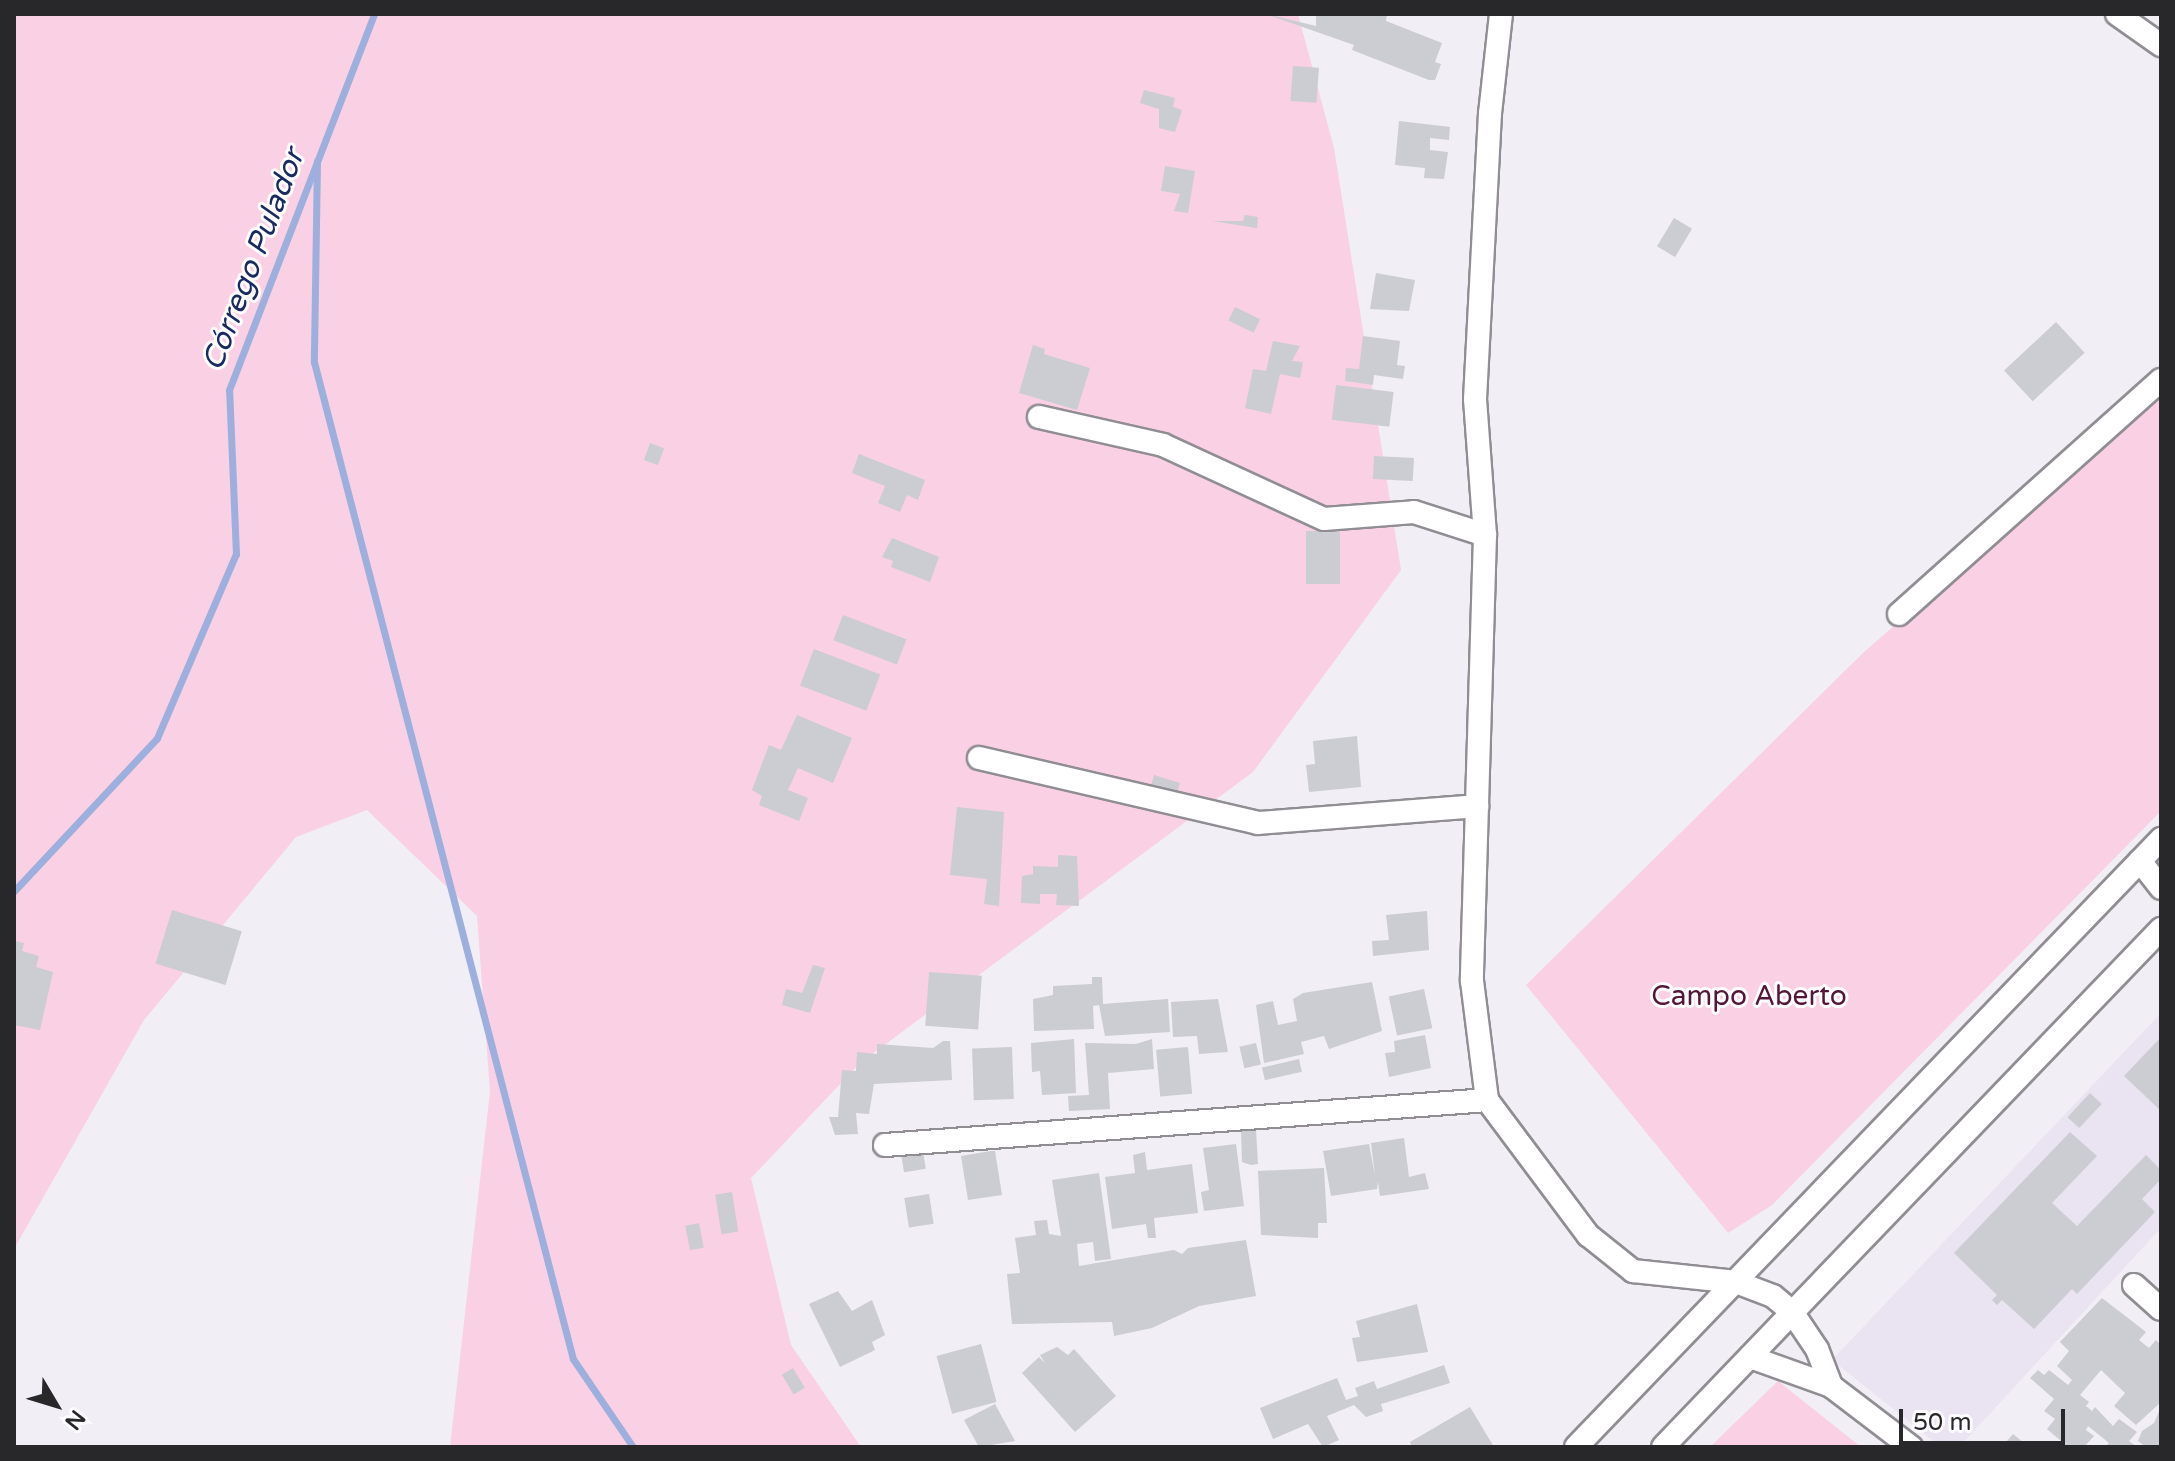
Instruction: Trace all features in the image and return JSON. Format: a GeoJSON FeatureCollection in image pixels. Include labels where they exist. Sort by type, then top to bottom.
{"type":"FeatureCollection","features":[{"type":"Feature","properties":{"kind":"street"},"geometry":{"type":"LineString","coordinates":[[1501,14],[1490,113],[1475,399],[1485,535],[1472,981],[1487,1100],[1588,1235],[1633,1271],[1736,1282],[1773,1296],[1792,1312],[1817,1349],[1831,1386]]}},
{"type":"Feature","properties":{"kind":"street"},"geometry":{"type":"LineString","coordinates":[[2117,14],[2161,45]]}},
{"type":"Feature","properties":{"kind":"street"},"geometry":{"type":"LineString","coordinates":[[1899,614],[2161,380]]}},
{"type":"Feature","properties":{"kind":"street"},"geometry":{"type":"LineString","coordinates":[[1039,417],[1163,445],[1324,519],[1414,512],[1485,535]]}},
{"type":"Feature","properties":{"kind":"street"},"geometry":{"type":"LineString","coordinates":[[979,758],[1258,823],[1477,806]]}},
{"type":"Feature","properties":{"kind":"street"},"geometry":{"type":"LineString","coordinates":[[1576,1447],[2161,839]]}},
{"type":"Feature","properties":{"kind":"street"},"geometry":{"type":"LineString","coordinates":[[2140,861],[2161,888]]}},
{"type":"Feature","properties":{"kind":"street"},"geometry":{"type":"LineString","coordinates":[[1663,1447],[2161,929]]}},
{"type":"Feature","properties":{"kind":"street"},"geometry":{"type":"LineString","coordinates":[[885,1145],[1487,1100]]}},
{"type":"Feature","properties":{"kind":"street"},"geometry":{"type":"LineString","coordinates":[[2134,1285],[2161,1309]]}},
{"type":"Feature","properties":{"kind":"street"},"geometry":{"type":"LineString","coordinates":[[1750,1357],[1831,1386],[1911,1447]]}},
{"type":"Feature","properties":{"kind":"shaded area"},"geometry":{"type":"Polygon","coordinates":[[[2161,1013],[2161,1228],[1959,1447],[1941,1447],[1832,1360],[2161,1013]]]}},
{"type":"Feature","properties":{"kind":"green space"},"geometry":{"type":"Polygon","coordinates":[[[14,14],[1298,14],[1334,148],[1401,570],[1253,772],[860,1063],[751,1178],[791,1345],[861,1447],[450,1447],[490,1091],[477,916],[367,810],[296,837],[144,1020],[14,1249],[14,14]]]}},
{"type":"Feature","properties":{"kind":"green space","name":"Campo Aberto"},"geometry":{"type":"Polygon","coordinates":[[[2161,392],[2161,811],[1772,1205],[1728,1233],[1526,985],[1863,653],[2161,392]]]}},
{"type":"Feature","properties":{"kind":"green space"},"geometry":{"type":"Polygon","coordinates":[[[1778,1381],[1861,1447],[1710,1447],[1778,1381]]]}},
{"type":"Feature","properties":{"kind":"building"},"geometry":{"type":"Polygon","coordinates":[[[1266,14],[1316,26],[1316,14],[1387,14],[1386,21],[1442,43],[1435,62],[1441,64],[1435,80],[1429,80],[1352,50],[1354,45],[1266,14]]]}},
{"type":"Feature","properties":{"kind":"building"},"geometry":{"type":"Polygon","coordinates":[[[1293,66],[1319,68],[1316,103],[1291,101],[1293,66]]]}},
{"type":"Feature","properties":{"kind":"building"},"geometry":{"type":"Polygon","coordinates":[[[1144,90],[1175,98],[1173,107],[1182,110],[1175,132],[1159,128],[1159,109],[1140,103],[1144,90]]]}},
{"type":"Feature","properties":{"kind":"building"},"geometry":{"type":"Polygon","coordinates":[[[1399,121],[1450,127],[1449,140],[1430,138],[1430,150],[1448,152],[1444,179],[1424,178],[1425,168],[1395,165],[1399,121]]]}},
{"type":"Feature","properties":{"kind":"building"},"geometry":{"type":"Polygon","coordinates":[[[1165,166],[1195,171],[1188,213],[1174,211],[1180,194],[1161,191],[1165,166]]]}},
{"type":"Feature","properties":{"kind":"building"},"geometry":{"type":"Polygon","coordinates":[[[1245,215],[1258,217],[1257,228],[1212,221],[1243,221],[1245,215]]]}},
{"type":"Feature","properties":{"kind":"building"},"geometry":{"type":"Polygon","coordinates":[[[1674,218],[1692,229],[1675,257],[1657,246],[1674,218]]]}},
{"type":"Feature","properties":{"kind":"building"},"geometry":{"type":"Polygon","coordinates":[[[1376,273],[1415,280],[1409,311],[1370,309],[1376,273]]]}},
{"type":"Feature","properties":{"kind":"building"},"geometry":{"type":"Polygon","coordinates":[[[1235,307],[1260,319],[1254,333],[1228,320],[1235,307]]]}},
{"type":"Feature","properties":{"kind":"building"},"geometry":{"type":"Polygon","coordinates":[[[2056,322],[2085,353],[2033,401],[2004,370],[2056,322]]]}},
{"type":"Feature","properties":{"kind":"building"},"geometry":{"type":"Polygon","coordinates":[[[1363,336],[1400,341],[1397,365],[1405,366],[1403,379],[1374,375],[1373,385],[1345,381],[1346,368],[1359,369],[1363,336]]]}},
{"type":"Feature","properties":{"kind":"building"},"geometry":{"type":"Polygon","coordinates":[[[1273,341],[1300,346],[1292,361],[1303,362],[1300,378],[1280,374],[1271,414],[1245,408],[1253,369],[1266,371],[1273,341]]]}},
{"type":"Feature","properties":{"kind":"building"},"geometry":{"type":"Polygon","coordinates":[[[1033,345],[1045,349],[1044,354],[1090,368],[1077,410],[1019,393],[1033,345]]]}},
{"type":"Feature","properties":{"kind":"building"},"geometry":{"type":"Polygon","coordinates":[[[1336,385],[1394,392],[1389,427],[1332,420],[1336,385]]]}},
{"type":"Feature","properties":{"kind":"building"},"geometry":{"type":"Polygon","coordinates":[[[650,443],[664,448],[658,465],[644,460],[650,443]]]}},
{"type":"Feature","properties":{"kind":"building"},"geometry":{"type":"Polygon","coordinates":[[[859,454],[925,480],[918,500],[907,495],[900,512],[878,503],[885,486],[852,473],[859,454]]]}},
{"type":"Feature","properties":{"kind":"building"},"geometry":{"type":"Polygon","coordinates":[[[1374,456],[1414,458],[1413,481],[1373,479],[1374,456]]]}},
{"type":"Feature","properties":{"kind":"building"},"geometry":{"type":"Polygon","coordinates":[[[1306,531],[1340,531],[1340,584],[1306,584],[1306,531]]]}},
{"type":"Feature","properties":{"kind":"building"},"geometry":{"type":"Polygon","coordinates":[[[892,538],[939,557],[930,582],[891,567],[893,561],[882,557],[892,538]]]}},
{"type":"Feature","properties":{"kind":"building"},"geometry":{"type":"Polygon","coordinates":[[[843,615],[906,639],[897,665],[833,640],[843,615]]]}},
{"type":"Feature","properties":{"kind":"building"},"geometry":{"type":"Polygon","coordinates":[[[814,649],[880,674],[866,711],[800,685],[814,649]]]}},
{"type":"Feature","properties":{"kind":"building"},"geometry":{"type":"Polygon","coordinates":[[[797,715],[852,738],[833,783],[798,768],[788,790],[808,798],[799,821],[759,805],[762,796],[752,790],[769,745],[781,750],[797,715]]]}},
{"type":"Feature","properties":{"kind":"building"},"geometry":{"type":"Polygon","coordinates":[[[1357,736],[1361,787],[1309,792],[1306,765],[1315,764],[1313,741],[1357,736]]]}},
{"type":"Feature","properties":{"kind":"building"},"geometry":{"type":"Polygon","coordinates":[[[1154,775],[1180,783],[1174,804],[1150,790],[1154,775]]]}},
{"type":"Feature","properties":{"kind":"building"},"geometry":{"type":"Polygon","coordinates":[[[957,807],[1004,812],[999,906],[984,904],[987,879],[950,875],[957,807]]]}},
{"type":"Feature","properties":{"kind":"building"},"geometry":{"type":"Polygon","coordinates":[[[1058,855],[1077,856],[1079,906],[1056,905],[1057,894],[1040,894],[1040,904],[1021,903],[1022,876],[1033,874],[1033,866],[1058,867],[1058,855]]]}},
{"type":"Feature","properties":{"kind":"building"},"geometry":{"type":"Polygon","coordinates":[[[172,910],[242,931],[225,985],[156,964],[172,910]]]}},
{"type":"Feature","properties":{"kind":"building"},"geometry":{"type":"Polygon","coordinates":[[[1427,911],[1429,950],[1373,956],[1372,941],[1389,940],[1386,915],[1427,911]]]}},
{"type":"Feature","properties":{"kind":"building"},"geometry":{"type":"Polygon","coordinates":[[[14,941],[24,943],[22,951],[39,956],[36,967],[53,972],[40,1030],[14,1025],[14,941]]]}},
{"type":"Feature","properties":{"kind":"building"},"geometry":{"type":"Polygon","coordinates":[[[813,965],[825,968],[810,1013],[782,1005],[786,989],[802,993],[813,965]]]}},
{"type":"Feature","properties":{"kind":"building"},"geometry":{"type":"Polygon","coordinates":[[[929,972],[982,976],[978,1030],[925,1026],[929,972]]]}},
{"type":"Feature","properties":{"kind":"building"},"geometry":{"type":"Polygon","coordinates":[[[1092,977],[1102,977],[1103,1004],[1168,999],[1170,1032],[1105,1036],[1099,1005],[1093,1006],[1094,1029],[1034,1031],[1033,999],[1053,995],[1053,986],[1092,984],[1092,977]]]}},
{"type":"Feature","properties":{"kind":"building"},"geometry":{"type":"Polygon","coordinates":[[[1372,982],[1382,1031],[1329,1049],[1324,1036],[1301,1042],[1304,1054],[1264,1063],[1256,1005],[1273,1001],[1278,1025],[1297,1021],[1293,999],[1303,993],[1372,982]]]}},
{"type":"Feature","properties":{"kind":"building"},"geometry":{"type":"Polygon","coordinates":[[[1424,989],[1432,1028],[1397,1036],[1389,996],[1424,989]]]}},
{"type":"Feature","properties":{"kind":"building"},"geometry":{"type":"Polygon","coordinates":[[[1218,999],[1228,1052],[1199,1054],[1197,1036],[1173,1037],[1171,1002],[1218,999]]]}},
{"type":"Feature","properties":{"kind":"building"},"geometry":{"type":"Polygon","coordinates":[[[1425,1035],[1431,1068],[1389,1077],[1385,1053],[1395,1052],[1394,1041],[1425,1035]]]}},
{"type":"Feature","properties":{"kind":"building"},"geometry":{"type":"Polygon","coordinates":[[[2161,1037],[2161,1111],[2124,1076],[2161,1037]]]}},
{"type":"Feature","properties":{"kind":"building"},"geometry":{"type":"Polygon","coordinates":[[[1074,1039],[1076,1093],[1042,1095],[1040,1071],[1032,1072],[1031,1043],[1074,1039]]]}},
{"type":"Feature","properties":{"kind":"building"},"geometry":{"type":"Polygon","coordinates":[[[1152,1039],[1154,1069],[1108,1073],[1110,1109],[1069,1111],[1068,1096],[1089,1095],[1085,1043],[1136,1044],[1152,1039]]]}},
{"type":"Feature","properties":{"kind":"building"},"geometry":{"type":"Polygon","coordinates":[[[943,1041],[950,1041],[952,1080],[874,1084],[869,1114],[856,1113],[858,1134],[835,1135],[829,1117],[838,1117],[842,1070],[856,1071],[857,1052],[877,1054],[877,1044],[933,1048],[943,1041]]]}},
{"type":"Feature","properties":{"kind":"building"},"geometry":{"type":"Polygon","coordinates":[[[1256,1043],[1261,1064],[1244,1068],[1239,1047],[1256,1043]]]}},
{"type":"Feature","properties":{"kind":"building"},"geometry":{"type":"Polygon","coordinates":[[[1012,1047],[1014,1099],[974,1100],[972,1048],[1012,1047]]]}},
{"type":"Feature","properties":{"kind":"building"},"geometry":{"type":"Polygon","coordinates":[[[1188,1047],[1192,1094],[1160,1097],[1156,1050],[1188,1047]]]}},
{"type":"Feature","properties":{"kind":"building"},"geometry":{"type":"Polygon","coordinates":[[[1299,1059],[1302,1072],[1265,1080],[1262,1068],[1299,1059]]]}},
{"type":"Feature","properties":{"kind":"building"},"geometry":{"type":"Polygon","coordinates":[[[2090,1093],[2102,1104],[2079,1128],[2067,1117],[2090,1093]]]}},
{"type":"Feature","properties":{"kind":"building"},"geometry":{"type":"Polygon","coordinates":[[[1256,1130],[1258,1164],[1251,1165],[1242,1162],[1241,1131],[1256,1130]]]}},
{"type":"Feature","properties":{"kind":"building"},"geometry":{"type":"Polygon","coordinates":[[[2070,1132],[2097,1156],[2052,1203],[2077,1226],[2146,1155],[2161,1170],[2161,1179],[2142,1199],[2155,1212],[2077,1294],[2072,1289],[2034,1329],[2002,1300],[1997,1305],[1992,1300],[1997,1295],[1954,1253],[2070,1132]]]}},
{"type":"Feature","properties":{"kind":"building"},"geometry":{"type":"Polygon","coordinates":[[[1404,1138],[1409,1177],[1425,1173],[1429,1189],[1380,1196],[1378,1182],[1377,1189],[1331,1196],[1323,1151],[1369,1144],[1375,1176],[1371,1143],[1404,1138]]]}},
{"type":"Feature","properties":{"kind":"building"},"geometry":{"type":"Polygon","coordinates":[[[1236,1144],[1244,1206],[1204,1211],[1201,1192],[1209,1190],[1203,1148],[1236,1144]]]}},
{"type":"Feature","properties":{"kind":"building"},"geometry":{"type":"Polygon","coordinates":[[[922,1145],[926,1169],[904,1172],[900,1148],[922,1145]]]}},
{"type":"Feature","properties":{"kind":"building"},"geometry":{"type":"Polygon","coordinates":[[[995,1151],[1002,1195],[968,1200],[961,1156],[995,1151]]]}},
{"type":"Feature","properties":{"kind":"building"},"geometry":{"type":"Polygon","coordinates":[[[1145,1152],[1147,1170],[1192,1164],[1198,1213],[1154,1218],[1156,1238],[1148,1238],[1146,1224],[1112,1229],[1105,1177],[1135,1173],[1133,1155],[1145,1152]]]}},
{"type":"Feature","properties":{"kind":"building"},"geometry":{"type":"Polygon","coordinates":[[[1324,1168],[1327,1223],[1318,1223],[1318,1238],[1261,1235],[1258,1171],[1324,1168]]]}},
{"type":"Feature","properties":{"kind":"building"},"geometry":{"type":"Polygon","coordinates":[[[1099,1173],[1111,1259],[1095,1261],[1093,1242],[1077,1244],[1079,1266],[1174,1250],[1182,1254],[1188,1248],[1246,1240],[1256,1296],[1199,1306],[1152,1328],[1114,1336],[1112,1322],[1012,1324],[1007,1274],[1020,1273],[1015,1238],[1036,1235],[1034,1221],[1047,1220],[1049,1234],[1061,1236],[1052,1180],[1099,1173]]]}},
{"type":"Feature","properties":{"kind":"building"},"geometry":{"type":"Polygon","coordinates":[[[732,1192],[738,1232],[721,1234],[715,1195],[732,1192]]]}},
{"type":"Feature","properties":{"kind":"building"},"geometry":{"type":"Polygon","coordinates":[[[929,1194],[934,1224],[909,1228],[904,1198],[929,1194]]]}},
{"type":"Feature","properties":{"kind":"building"},"geometry":{"type":"Polygon","coordinates":[[[699,1223],[704,1248],[690,1250],[685,1226],[699,1223]]]}},
{"type":"Feature","properties":{"kind":"building"},"geometry":{"type":"Polygon","coordinates":[[[838,1291],[852,1311],[872,1300],[885,1335],[872,1342],[875,1350],[840,1367],[809,1304],[838,1291]]]}},
{"type":"Feature","properties":{"kind":"building"},"geometry":{"type":"Polygon","coordinates":[[[2102,1298],[2146,1332],[2139,1340],[2149,1348],[2156,1340],[2161,1345],[2161,1402],[2136,1425],[2114,1406],[2125,1393],[2101,1370],[2080,1395],[2089,1402],[2086,1406],[2092,1411],[2095,1407],[2113,1426],[2119,1419],[2137,1432],[2129,1441],[2137,1447],[2105,1447],[2109,1443],[2088,1426],[2086,1430],[2094,1436],[2084,1447],[2068,1447],[2047,1429],[2055,1419],[2044,1411],[2054,1399],[2030,1378],[2038,1370],[2044,1375],[2049,1370],[2068,1385],[2072,1380],[2057,1366],[2069,1351],[2060,1342],[2102,1298]]]}},
{"type":"Feature","properties":{"kind":"building"},"geometry":{"type":"Polygon","coordinates":[[[1417,1304],[1428,1352],[1357,1362],[1352,1338],[1360,1337],[1356,1321],[1417,1304]]]}},
{"type":"Feature","properties":{"kind":"building"},"geometry":{"type":"Polygon","coordinates":[[[981,1344],[997,1402],[952,1414],[937,1356],[981,1344]]]}},
{"type":"Feature","properties":{"kind":"building"},"geometry":{"type":"Polygon","coordinates":[[[1057,1347],[1068,1355],[1074,1349],[1116,1396],[1075,1432],[1022,1373],[1039,1357],[1045,1363],[1040,1355],[1057,1347]]]}},
{"type":"Feature","properties":{"kind":"building"},"geometry":{"type":"Polygon","coordinates":[[[1444,1365],[1450,1383],[1381,1404],[1383,1411],[1366,1417],[1354,1405],[1327,1416],[1339,1440],[1323,1447],[1308,1424],[1273,1439],[1260,1408],[1337,1378],[1346,1400],[1358,1396],[1355,1388],[1374,1381],[1377,1389],[1444,1365]]]}},
{"type":"Feature","properties":{"kind":"building"},"geometry":{"type":"Polygon","coordinates":[[[793,1368],[805,1388],[794,1394],[782,1375],[793,1368]]]}},
{"type":"Feature","properties":{"kind":"building"},"geometry":{"type":"Polygon","coordinates":[[[995,1404],[1015,1441],[979,1447],[964,1420],[995,1404]]]}},
{"type":"Feature","properties":{"kind":"building"},"geometry":{"type":"Polygon","coordinates":[[[1470,1407],[1494,1447],[1412,1447],[1410,1442],[1470,1407]]]}},
{"type":"Feature","properties":{"kind":"building"},"geometry":{"type":"Polygon","coordinates":[[[2161,1407],[2161,1447],[2146,1447],[2138,1441],[2142,1431],[2154,1423],[2161,1407]]]}},
{"type":"Feature","properties":{"kind":"building"},"geometry":{"type":"Polygon","coordinates":[[[2013,1434],[2029,1447],[2002,1447],[2013,1434]]]}},
{"type":"Feature","properties":{"kind":"waterway","name":"Córrego Pulador"},"geometry":{"type":"LineString","coordinates":[[14,891],[157,738],[236,554],[229,390],[374,14]]}},
{"type":"Feature","properties":{"kind":"waterway"},"geometry":{"type":"LineString","coordinates":[[317,161],[314,362],[573,1359],[633,1447]]}}]}
